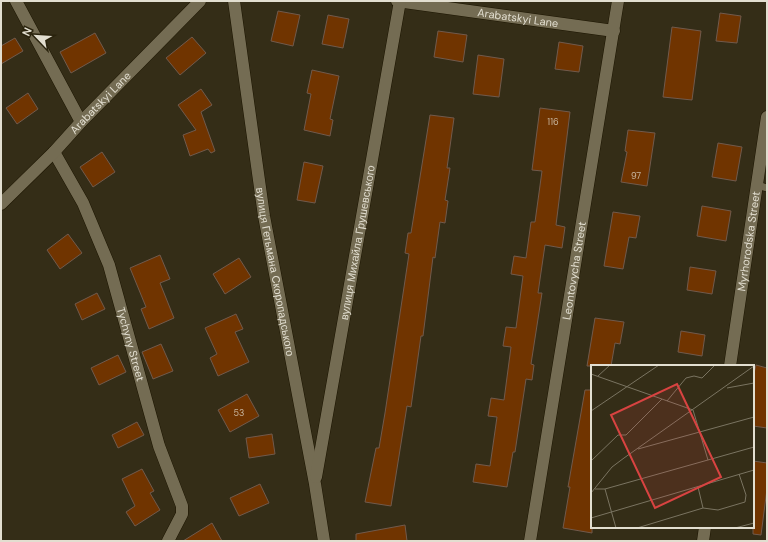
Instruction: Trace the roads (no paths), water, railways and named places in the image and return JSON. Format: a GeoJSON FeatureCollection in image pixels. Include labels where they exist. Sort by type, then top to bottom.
{"type":"FeatureCollection","features":[{"type":"Feature","properties":{"kind":"street"},"geometry":{"type":"LineString","coordinates":[[16,1],[81,122]]}},
{"type":"Feature","properties":{"kind":"street","name":"Arabatskyi Lane"},"geometry":{"type":"LineString","coordinates":[[1,204],[54,152],[81,122],[200,1]]}},
{"type":"Feature","properties":{"kind":"street","name":"вулиця Гетьмана Скоропадського"},"geometry":{"type":"LineString","coordinates":[[234,1],[264,216],[315,484],[324,541]]}},
{"type":"Feature","properties":{"kind":"street","name":"Arabatskyi Lane"},"geometry":{"type":"LineString","coordinates":[[399,1],[614,31]]}},
{"type":"Feature","properties":{"kind":"street","name":"вулиця Михайла Грушевського"},"geometry":{"type":"LineString","coordinates":[[315,484],[399,1]]}},
{"type":"Feature","properties":{"kind":"street","name":"Leontovycha Street"},"geometry":{"type":"LineString","coordinates":[[530,541],[618,1]]}},
{"type":"Feature","properties":{"kind":"street","name":"Myrhorodska Street"},"geometry":{"type":"LineString","coordinates":[[730,365],[762,187],[767,117]]}},
{"type":"Feature","properties":{"kind":"street","name":"Tychyny Street"},"geometry":{"type":"LineString","coordinates":[[54,152],[83,203],[109,265],[159,446],[182,506],[182,514],[168,541]]}},
{"type":"Feature","properties":{"kind":"street"},"geometry":{"type":"LineString","coordinates":[[703,541],[705,528]]}}]}
